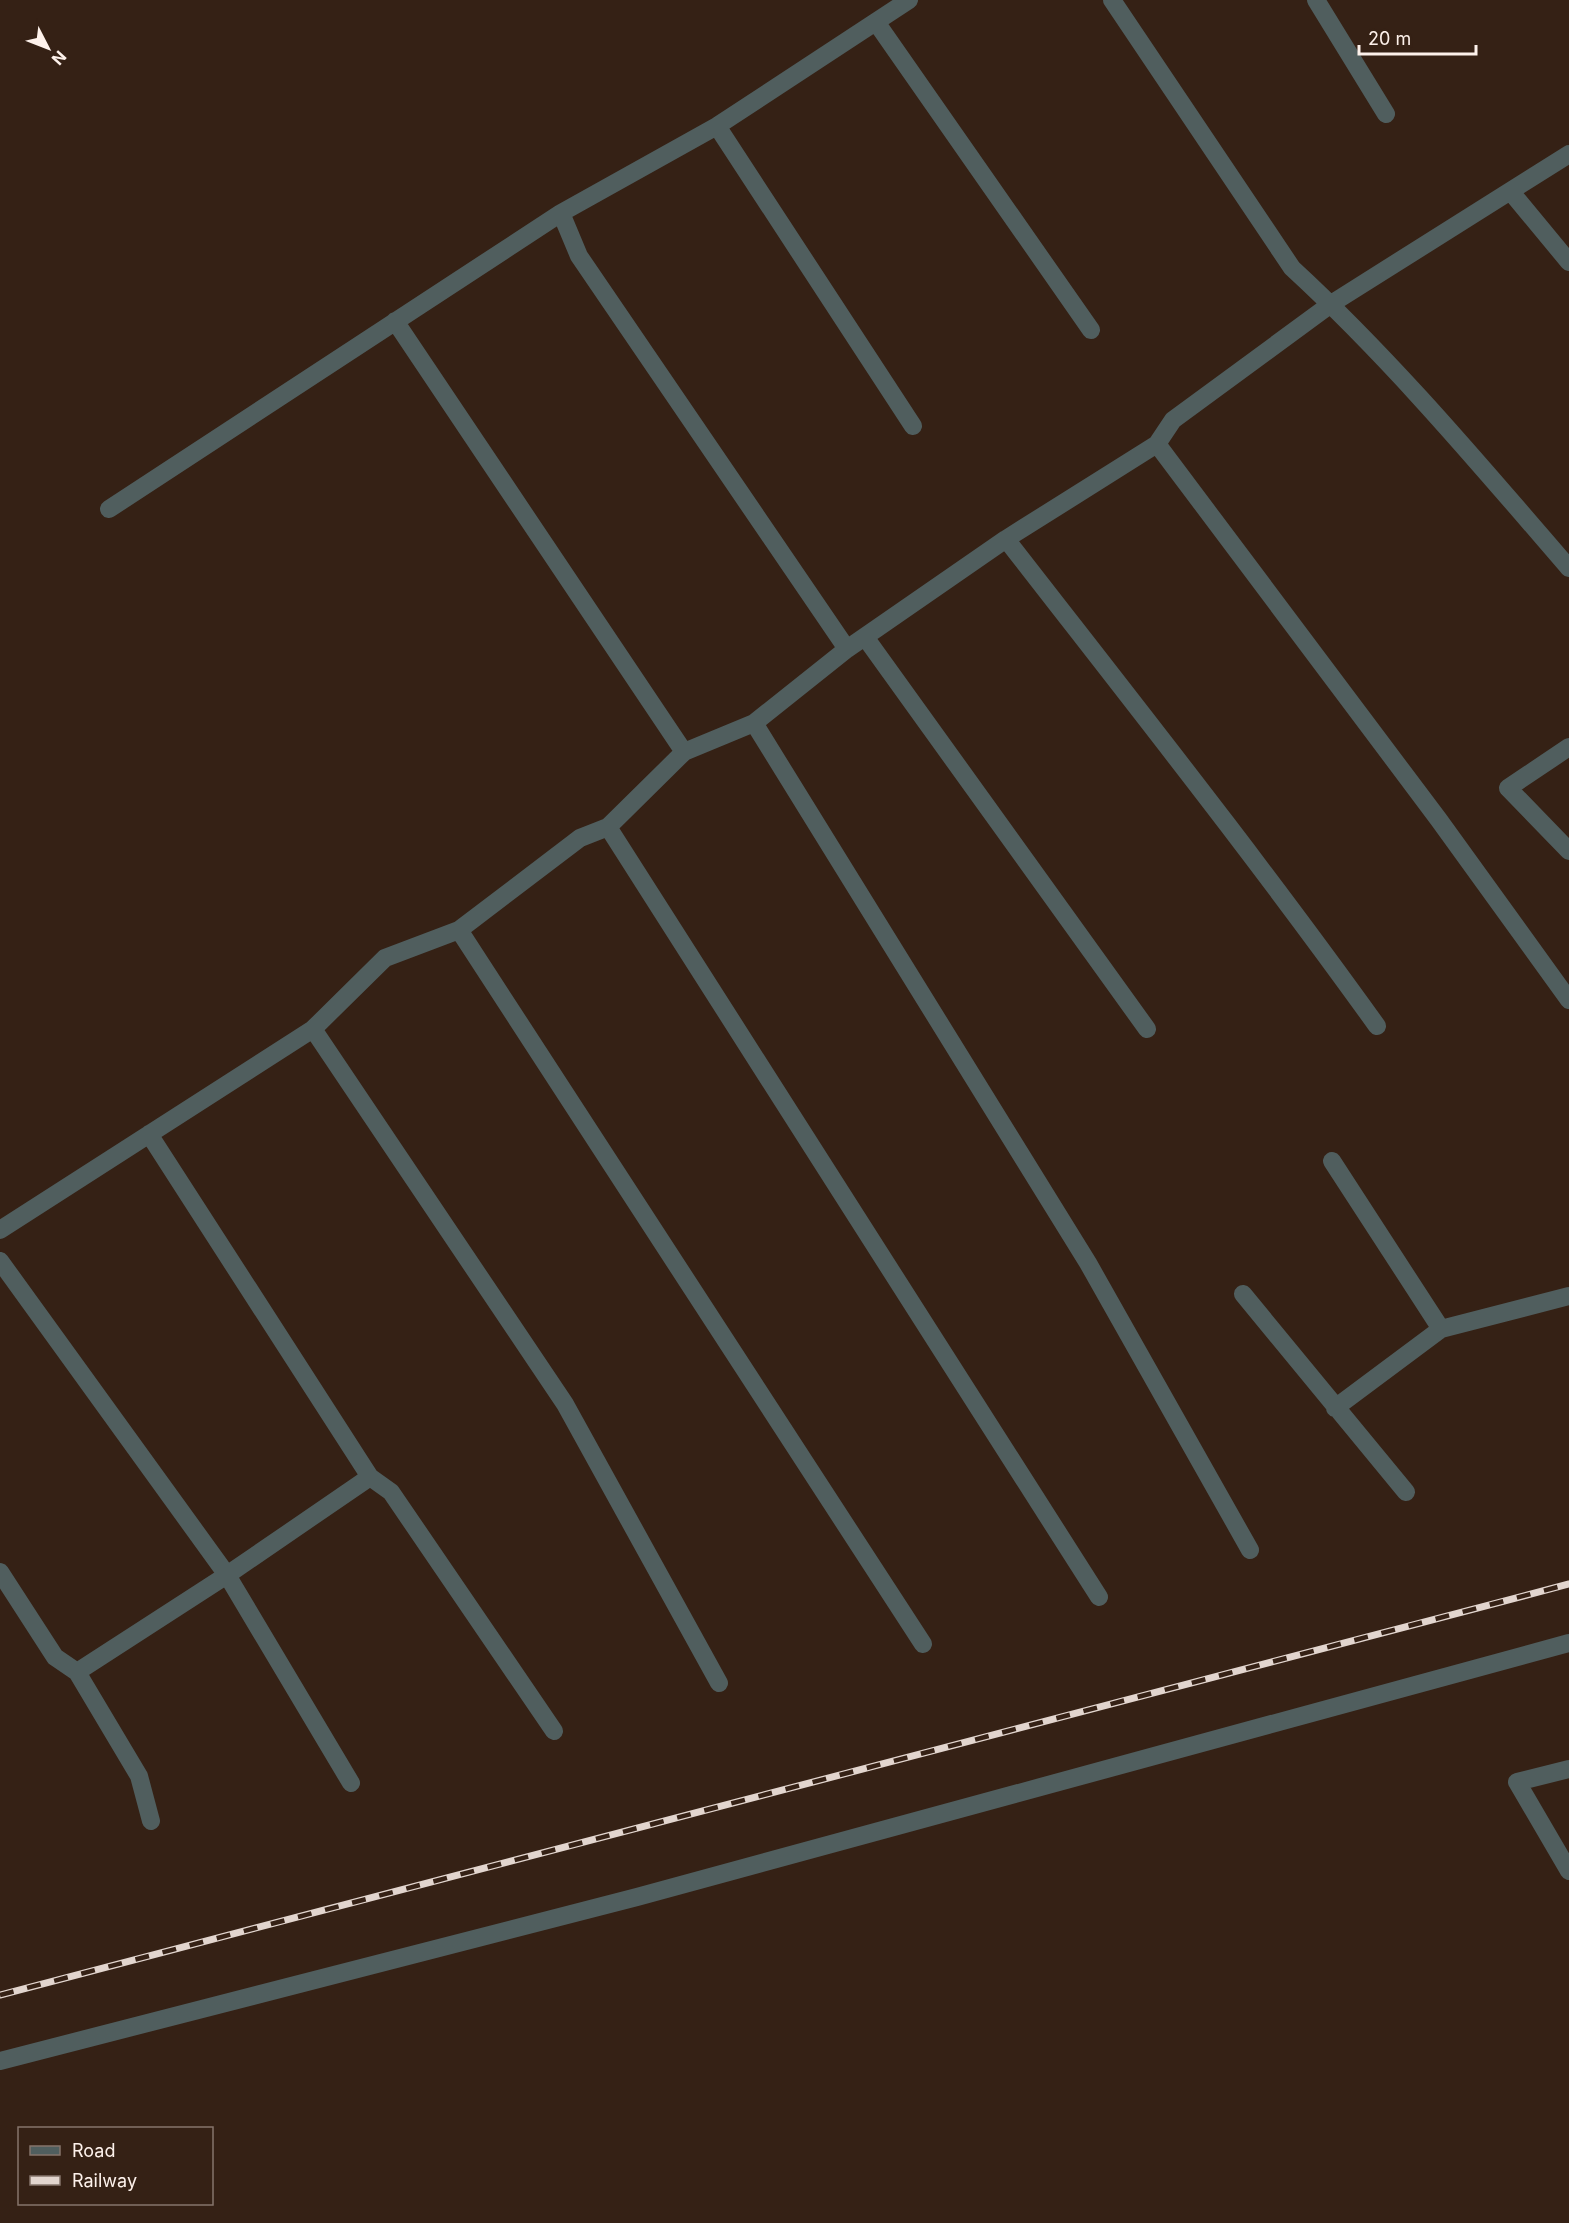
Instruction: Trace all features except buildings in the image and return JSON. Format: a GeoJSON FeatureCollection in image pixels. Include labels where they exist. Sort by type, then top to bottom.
{"type":"FeatureCollection","features":[{"type":"Feature","properties":{"kind":"street"},"geometry":{"type":"LineString","coordinates":[[109,509],[561,213],[717,126],[909,0]]}},
{"type":"Feature","properties":{"kind":"street"},"geometry":{"type":"LineString","coordinates":[[1112,0],[1292,268],[1331,304],[1425,402],[1569,568]]}},
{"type":"Feature","properties":{"kind":"street"},"geometry":{"type":"LineString","coordinates":[[1316,0],[1386,114]]}},
{"type":"Feature","properties":{"kind":"street"},"geometry":{"type":"LineString","coordinates":[[876,22],[1091,330]]}},
{"type":"Feature","properties":{"kind":"street"},"geometry":{"type":"LineString","coordinates":[[717,126],[913,426]]}},
{"type":"Feature","properties":{"kind":"street"},"geometry":{"type":"LineString","coordinates":[[0,1230],[313,1029],[385,958],[459,930],[580,838],[608,827],[684,752],[754,723],[847,649],[1006,539],[1157,444],[1173,420],[1331,304],[1569,154]]}},
{"type":"Feature","properties":{"kind":"street"},"geometry":{"type":"LineString","coordinates":[[1511,192],[1569,262]]}},
{"type":"Feature","properties":{"kind":"street"},"geometry":{"type":"LineString","coordinates":[[561,213],[579,256],[847,649]]}},
{"type":"Feature","properties":{"kind":"street"},"geometry":{"type":"LineString","coordinates":[[395,321],[684,752]]}},
{"type":"Feature","properties":{"kind":"street"},"geometry":{"type":"LineString","coordinates":[[1157,444],[1439,820],[1569,1000]]}},
{"type":"Feature","properties":{"kind":"street"},"geometry":{"type":"LineString","coordinates":[[1006,539],[1203,793],[1377,1026]]}},
{"type":"Feature","properties":{"kind":"street"},"geometry":{"type":"LineString","coordinates":[[865,637],[1147,1029]]}},
{"type":"Feature","properties":{"kind":"street"},"geometry":{"type":"LineString","coordinates":[[754,723],[1088,1263],[1250,1550]]}},
{"type":"Feature","properties":{"kind":"street"},"geometry":{"type":"LineString","coordinates":[[1569,747],[1508,788],[1569,851]]}},
{"type":"Feature","properties":{"kind":"street"},"geometry":{"type":"LineString","coordinates":[[608,827],[1100,1597]]}},
{"type":"Feature","properties":{"kind":"street"},"geometry":{"type":"LineString","coordinates":[[459,930],[923,1644]]}},
{"type":"Feature","properties":{"kind":"street"},"geometry":{"type":"LineString","coordinates":[[313,1029],[565,1404],[719,1683]]}},
{"type":"Feature","properties":{"kind":"street"},"geometry":{"type":"LineString","coordinates":[[149,1134],[370,1477],[391,1492],[554,1731]]}},
{"type":"Feature","properties":{"kind":"street"},"geometry":{"type":"LineString","coordinates":[[1332,1161],[1441,1329]]}},
{"type":"Feature","properties":{"kind":"street"},"geometry":{"type":"LineString","coordinates":[[0,1261],[226,1575],[351,1783]]}},
{"type":"Feature","properties":{"kind":"street"},"geometry":{"type":"LineString","coordinates":[[1242,1294],[1406,1492]]}},
{"type":"Feature","properties":{"kind":"street"},"geometry":{"type":"LineString","coordinates":[[1335,1408],[1441,1329],[1569,1296]]}},
{"type":"Feature","properties":{"kind":"street"},"geometry":{"type":"LineString","coordinates":[[77,1672],[226,1575],[370,1477]]}},
{"type":"Feature","properties":{"kind":"street"},"geometry":{"type":"LineString","coordinates":[[0,1572],[56,1658],[77,1672],[140,1776],[151,1821]]}},
{"type":"Feature","properties":{"kind":"street"},"geometry":{"type":"LineString","coordinates":[[0,2061],[648,1894],[1569,1643]]}},
{"type":"Feature","properties":{"kind":"street"},"geometry":{"type":"LineString","coordinates":[[1569,1770],[1517,1782],[1569,1871]]}},
{"type":"Feature","properties":{"kind":"railway"},"geometry":{"type":"LineString","coordinates":[[0,1995],[1569,1584]]}}]}
